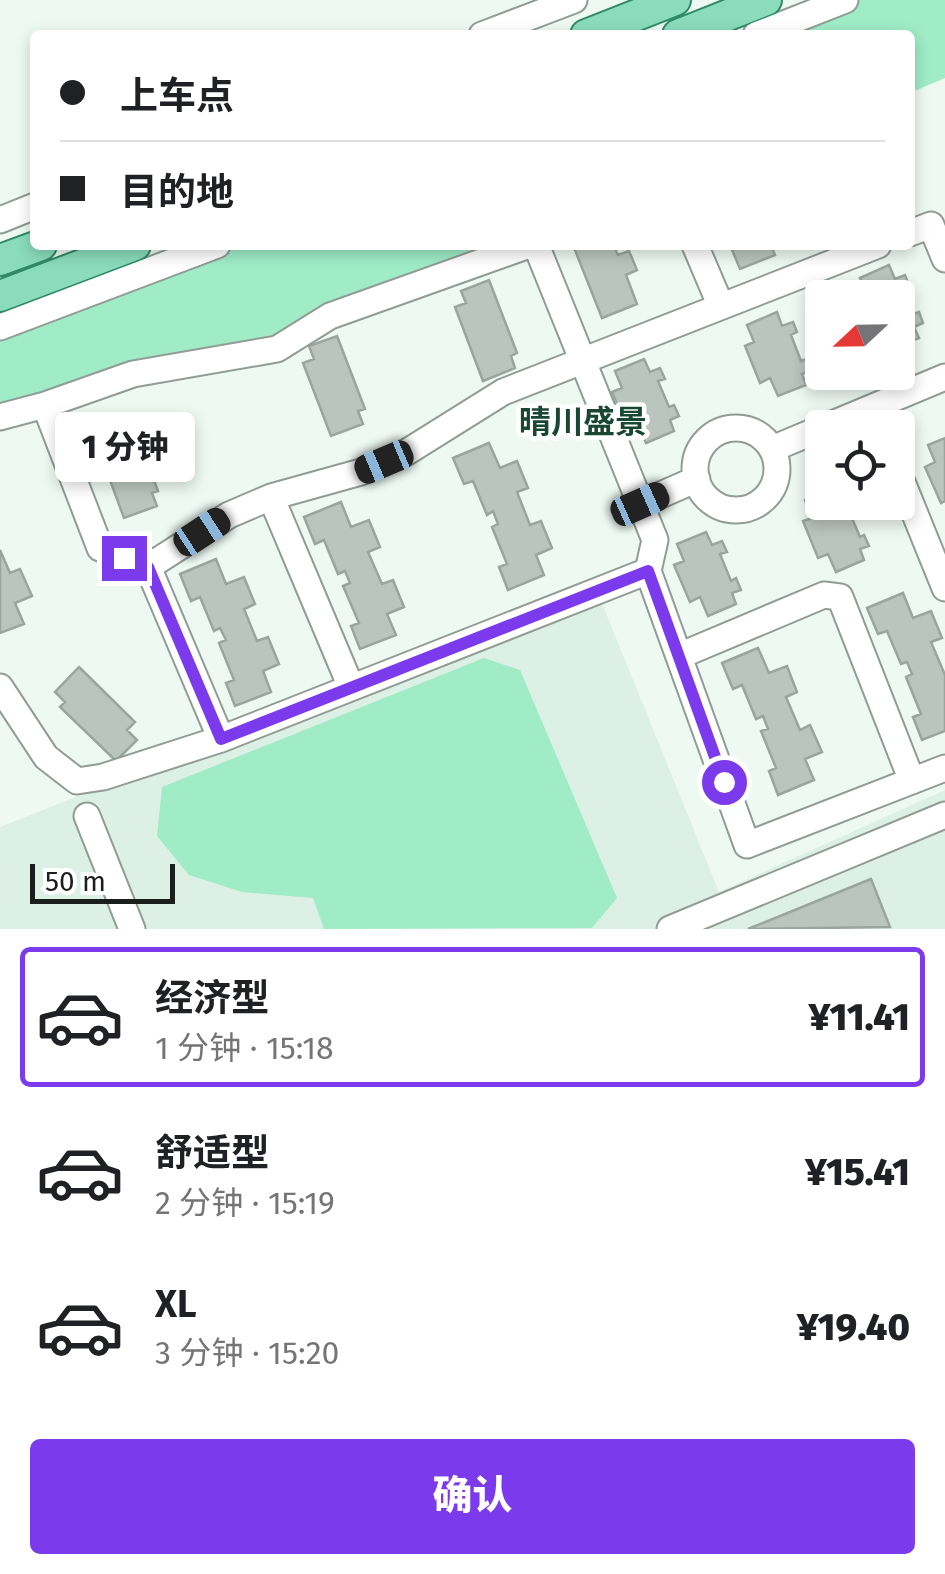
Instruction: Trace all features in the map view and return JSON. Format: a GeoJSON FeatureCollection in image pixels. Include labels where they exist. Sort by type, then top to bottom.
{"type":"FeatureCollection","features":[{"type":"Feature","properties":{"kind":"main road"},"geometry":{"type":"LineString","coordinates":[[599,30],[675,0]]}},
{"type":"Feature","properties":{"kind":"main road"},"geometry":{"type":"LineString","coordinates":[[691,30],[766,0]]}},
{"type":"Feature","properties":{"kind":"main road"},"geometry":{"type":"LineString","coordinates":[[0,260],[30,249]]}},
{"type":"Feature","properties":{"kind":"main road"},"geometry":{"type":"LineString","coordinates":[[0,296],[122,250]]}},
{"type":"Feature","properties":{"kind":"street"},"geometry":{"type":"LineString","coordinates":[[495,30],[574,0]]}},
{"type":"Feature","properties":{"kind":"street"},"geometry":{"type":"LineString","coordinates":[[769,30],[845,0]]}},
{"type":"Feature","properties":{"kind":"street"},"geometry":{"type":"LineString","coordinates":[[0,220],[30,208]]}},
{"type":"Feature","properties":{"kind":"street"},"geometry":{"type":"LineString","coordinates":[[915,231],[932,225],[945,259]]}},
{"type":"Feature","properties":{"kind":"street"},"geometry":{"type":"LineString","coordinates":[[0,327],[204,250]]}},
{"type":"Feature","properties":{"kind":"street"},"geometry":{"type":"LineString","coordinates":[[0,416],[45,405],[133,374],[277,349],[330,316],[518,250]]}},
{"type":"Feature","properties":{"kind":"street"},"geometry":{"type":"LineString","coordinates":[[534,250],[655,540],[648,571],[746,845],[945,768]]}},
{"type":"Feature","properties":{"kind":"street"},"geometry":{"type":"LineString","coordinates":[[697,250],[720,304]]}},
{"type":"Feature","properties":{"kind":"street"},"geometry":{"type":"LineString","coordinates":[[148,567],[229,515],[272,497],[361,472],[406,452],[503,392],[848,250]]}},
{"type":"Feature","properties":{"kind":"street"},"geometry":{"type":"LineString","coordinates":[[889,410],[945,377]]}},
{"type":"Feature","properties":{"kind":"street"},"geometry":{"type":"LineString","coordinates":[[45,405],[100,548],[148,567],[221,739]]}},
{"type":"Feature","properties":{"kind":"street"},"geometry":{"type":"LineString","coordinates":[[723,430],[751,430],[772,448],[777,474],[773,486],[756,504],[744,509],[719,506],[702,491],[696,460],[701,447],[723,430]]}},
{"type":"Feature","properties":{"kind":"street"},"geometry":{"type":"LineString","coordinates":[[772,448],[805,435]]}},
{"type":"Feature","properties":{"kind":"street"},"geometry":{"type":"LineString","coordinates":[[640,504],[697,479]]}},
{"type":"Feature","properties":{"kind":"street"},"geometry":{"type":"LineString","coordinates":[[272,497],[351,687]]}},
{"type":"Feature","properties":{"kind":"street"},"geometry":{"type":"LineString","coordinates":[[915,514],[945,588]]}},
{"type":"Feature","properties":{"kind":"street"},"geometry":{"type":"LineString","coordinates":[[0,686],[46,757],[78,781],[103,777],[221,739],[648,571]]}},
{"type":"Feature","properties":{"kind":"street"},"geometry":{"type":"LineString","coordinates":[[679,656],[824,595],[840,597],[912,781]]}},
{"type":"Feature","properties":{"kind":"street"},"geometry":{"type":"LineString","coordinates":[[670,929],[945,815]]}},
{"type":"Feature","properties":{"kind":"street"},"geometry":{"type":"LineString","coordinates":[[86,816],[132,929]]}},
{"type":"Feature","properties":{"kind":"shaded area"},"geometry":{"type":"Polygon","coordinates":[[[597,591],[719,892],[945,790],[945,929],[0,929],[0,827],[597,591]]]}},
{"type":"Feature","properties":{"kind":"green space"},"geometry":{"type":"Polygon","coordinates":[[[843,0],[945,0],[945,78],[915,91],[915,30],[766,30],[843,0]]]}},
{"type":"Feature","properties":{"kind":"green space"},"geometry":{"type":"Polygon","coordinates":[[[200,250],[517,250],[277,349],[0,417],[0,327],[200,250]]]}},
{"type":"Feature","properties":{"kind":"green space"},"geometry":{"type":"Polygon","coordinates":[[[484,658],[520,670],[617,898],[592,928],[324,929],[313,898],[242,892],[189,875],[157,836],[162,787],[484,658]]]}},
{"type":"Feature","properties":{"kind":"building"},"geometry":{"type":"Polygon","coordinates":[[[575,250],[616,250],[618,255],[629,251],[637,270],[626,275],[637,304],[602,318],[575,250]]]}},
{"type":"Feature","properties":{"kind":"building"},"geometry":{"type":"Polygon","coordinates":[[[732,250],[773,250],[775,255],[740,269],[732,250]]]}},
{"type":"Feature","properties":{"kind":"building"},"geometry":{"type":"Polygon","coordinates":[[[889,265],[895,279],[905,275],[907,280],[861,280],[889,265]]]}},
{"type":"Feature","properties":{"kind":"building"},"geometry":{"type":"Polygon","coordinates":[[[489,280],[517,353],[511,356],[515,368],[483,381],[455,307],[466,303],[461,291],[489,280]]]}},
{"type":"Feature","properties":{"kind":"building"},"geometry":{"type":"Polygon","coordinates":[[[777,312],[782,326],[793,322],[797,332],[791,335],[801,361],[805,359],[805,385],[778,396],[770,378],[760,383],[745,346],[754,342],[747,325],[777,312]]]}},
{"type":"Feature","properties":{"kind":"building"},"geometry":{"type":"Polygon","coordinates":[[[919,312],[923,323],[915,327],[915,314],[919,312]]]}},
{"type":"Feature","properties":{"kind":"building"},"geometry":{"type":"Polygon","coordinates":[[[337,336],[365,409],[358,411],[363,424],[331,436],[303,363],[314,359],[309,346],[337,336]]]}},
{"type":"Feature","properties":{"kind":"building"},"geometry":{"type":"Polygon","coordinates":[[[644,359],[650,372],[660,368],[665,379],[658,381],[669,407],[674,405],[679,416],[670,420],[674,431],[646,443],[638,424],[627,429],[612,392],[622,388],[615,371],[644,359]]]}},
{"type":"Feature","properties":{"kind":"building"},"geometry":{"type":"Polygon","coordinates":[[[131,418],[158,491],[152,493],[157,506],[124,518],[97,445],[107,441],[102,428],[131,418]]]}},
{"type":"Feature","properties":{"kind":"building"},"geometry":{"type":"Polygon","coordinates":[[[945,438],[945,501],[941,503],[925,467],[935,462],[928,445],[945,438]]]}},
{"type":"Feature","properties":{"kind":"building"},"geometry":{"type":"Polygon","coordinates":[[[489,443],[500,468],[517,461],[528,488],[517,492],[530,525],[541,521],[552,548],[536,555],[544,575],[508,590],[499,567],[507,564],[492,527],[498,524],[493,511],[487,515],[473,481],[464,484],[453,458],[489,443]]]}},
{"type":"Feature","properties":{"kind":"building"},"geometry":{"type":"Polygon","coordinates":[[[341,502],[351,527],[369,520],[380,547],[368,552],[382,584],[393,580],[404,607],[387,614],[396,635],[360,649],[351,626],[359,623],[343,586],[350,583],[345,571],[338,574],[324,540],[315,544],[304,517],[341,502]]]}},
{"type":"Feature","properties":{"kind":"building"},"geometry":{"type":"Polygon","coordinates":[[[853,520],[869,546],[860,549],[864,560],[836,572],[828,554],[818,558],[803,521],[853,520]]]}},
{"type":"Feature","properties":{"kind":"building"},"geometry":{"type":"Polygon","coordinates":[[[706,532],[712,545],[722,541],[727,552],[720,554],[731,581],[736,578],[741,590],[732,593],[736,604],[708,616],[700,597],[690,602],[674,565],[684,561],[677,544],[706,532]]]}},
{"type":"Feature","properties":{"kind":"building"},"geometry":{"type":"Polygon","coordinates":[[[0,550],[10,573],[20,569],[32,596],[15,603],[24,624],[0,633],[0,550]]]}},
{"type":"Feature","properties":{"kind":"building"},"geometry":{"type":"Polygon","coordinates":[[[216,559],[226,584],[244,577],[255,604],[244,609],[257,641],[268,637],[279,664],[263,671],[271,692],[235,706],[226,683],[234,680],[219,643],[226,640],[220,628],[214,631],[200,597],[191,601],[180,574],[216,559]]]}},
{"type":"Feature","properties":{"kind":"building"},"geometry":{"type":"Polygon","coordinates":[[[903,593],[913,618],[931,611],[942,638],[931,642],[945,675],[945,731],[922,740],[913,717],[921,714],[906,677],[912,674],[907,662],[901,664],[887,631],[878,634],[867,608],[903,593]]]}},
{"type":"Feature","properties":{"kind":"building"},"geometry":{"type":"Polygon","coordinates":[[[758,648],[769,673],[787,666],[797,692],[786,697],[800,730],[810,725],[822,752],[805,759],[814,780],[778,795],[769,771],[776,768],[761,731],[768,729],[763,716],[756,719],[742,685],[733,689],[722,663],[758,648]]]}},
{"type":"Feature","properties":{"kind":"building"},"geometry":{"type":"Polygon","coordinates":[[[79,667],[135,722],[127,730],[137,740],[116,761],[60,707],[65,702],[55,692],[79,667]]]}},
{"type":"Feature","properties":{"kind":"building"},"geometry":{"type":"Polygon","coordinates":[[[871,879],[890,927],[748,929],[871,879]]]}},
{"type":"Feature","properties":{"kind":"district","name":"晴川盛景"},"geometry":{"type":"Point","coordinates":[583,422]}},
{"type":"Feature","properties":{"kind":"route"},"geometry":{"type":"LineString","coordinates":[[124,558],[148,567],[221,739],[648,571],[724,782]]}}]}
